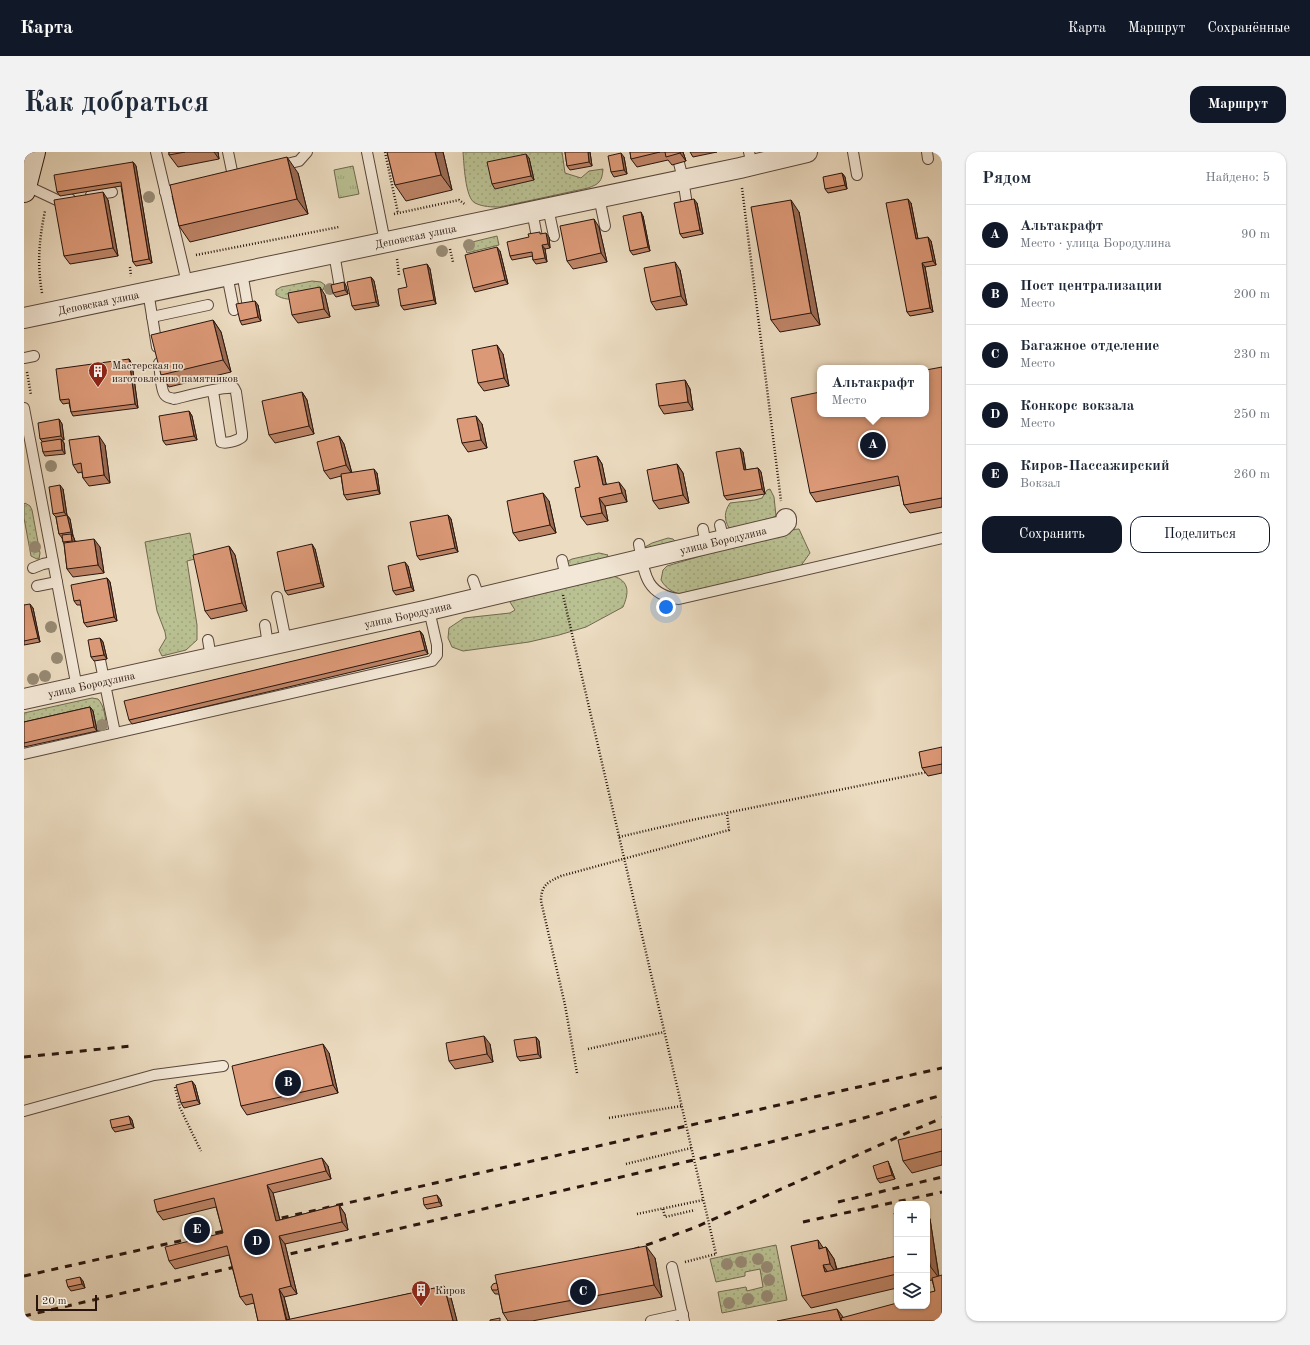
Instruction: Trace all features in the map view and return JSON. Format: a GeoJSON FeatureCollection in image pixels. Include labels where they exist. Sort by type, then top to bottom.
{"type":"FeatureCollection","features":[{"type":"Feature","properties":{"kind":"main road"},"geometry":{"type":"LineString","coordinates":[[24,187],[34,152]]}},
{"type":"Feature","properties":{"kind":"street","name":"Деповская улица"},"geometry":{"type":"LineString","coordinates":[[24,318],[599,197],[682,171],[807,152]]}},
{"type":"Feature","properties":{"kind":"street","name":"улица Бородулина"},"geometry":{"type":"LineString","coordinates":[[24,698],[77,688],[104,681],[209,649],[277,643],[429,610],[476,589],[563,577],[640,552],[713,535],[782,526],[786,522],[786,519]]}},
{"type":"Feature","properties":{"kind":"lane"},"geometry":{"type":"LineString","coordinates":[[156,152],[187,283]]}},
{"type":"Feature","properties":{"kind":"lane"},"geometry":{"type":"LineString","coordinates":[[228,152],[233,176]]}},
{"type":"Feature","properties":{"kind":"lane"},"geometry":{"type":"LineString","coordinates":[[270,168],[299,161],[307,152]]}},
{"type":"Feature","properties":{"kind":"lane"},"geometry":{"type":"LineString","coordinates":[[367,152],[385,242]]}},
{"type":"Feature","properties":{"kind":"lane"},"geometry":{"type":"LineString","coordinates":[[853,152],[857,174]]}},
{"type":"Feature","properties":{"kind":"lane"},"geometry":{"type":"LineString","coordinates":[[682,171],[687,205]]}},
{"type":"Feature","properties":{"kind":"lane"},"geometry":{"type":"LineString","coordinates":[[165,192],[196,185]]}},
{"type":"Feature","properties":{"kind":"lane"},"geometry":{"type":"LineString","coordinates":[[24,187],[59,201],[112,192]]}},
{"type":"Feature","properties":{"kind":"lane"},"geometry":{"type":"LineString","coordinates":[[599,197],[605,226]]}},
{"type":"Feature","properties":{"kind":"lane"},"geometry":{"type":"LineString","coordinates":[[540,209],[554,236]]}},
{"type":"Feature","properties":{"kind":"lane"},"geometry":{"type":"LineString","coordinates":[[537,237],[540,209]]}},
{"type":"Feature","properties":{"kind":"lane"},"geometry":{"type":"LineString","coordinates":[[334,253],[340,288]]}},
{"type":"Feature","properties":{"kind":"lane"},"geometry":{"type":"LineString","coordinates":[[234,274],[248,307]]}},
{"type":"Feature","properties":{"kind":"lane"},"geometry":{"type":"LineString","coordinates":[[234,274],[234,310]]}},
{"type":"Feature","properties":{"kind":"lane"},"geometry":{"type":"LineString","coordinates":[[148,291],[163,391],[166,396],[174,399],[230,387],[234,388],[236,392],[242,433],[242,437],[239,440],[224,443],[221,442],[213,391]]}},
{"type":"Feature","properties":{"kind":"lane"},"geometry":{"type":"LineString","coordinates":[[152,317],[208,305]]}},
{"type":"Feature","properties":{"kind":"lane"},"geometry":{"type":"LineString","coordinates":[[24,408],[34,436],[46,500],[53,562],[77,688]]}},
{"type":"Feature","properties":{"kind":"lane"},"geometry":{"type":"LineString","coordinates":[[640,552],[646,577],[652,588],[660,594],[679,600],[942,538]]}},
{"type":"Feature","properties":{"kind":"lane"},"geometry":{"type":"LineString","coordinates":[[33,568],[53,562]]}},
{"type":"Feature","properties":{"kind":"lane"},"geometry":{"type":"LineString","coordinates":[[37,586],[57,582]]}},
{"type":"Feature","properties":{"kind":"lane"},"geometry":{"type":"LineString","coordinates":[[277,643],[278,598]]}},
{"type":"Feature","properties":{"kind":"lane"},"geometry":{"type":"LineString","coordinates":[[24,754],[432,661],[437,655],[437,645],[429,610]]}},
{"type":"Feature","properties":{"kind":"lane"},"geometry":{"type":"LineString","coordinates":[[265,626],[277,643]]}},
{"type":"Feature","properties":{"kind":"lane"},"geometry":{"type":"LineString","coordinates":[[100,660],[115,733]]}},
{"type":"Feature","properties":{"kind":"lane"},"geometry":{"type":"LineString","coordinates":[[24,1111],[154,1075],[223,1066]]}},
{"type":"Feature","properties":{"kind":"lane"},"geometry":{"type":"LineString","coordinates":[[651,1321],[683,1318],[672,1267]]}},
{"type":"Feature","properties":{"kind":"path"},"geometry":{"type":"LineString","coordinates":[[385,152],[398,213]]}},
{"type":"Feature","properties":{"kind":"path"},"geometry":{"type":"LineString","coordinates":[[747,161],[781,501],[786,519]]}},
{"type":"Feature","properties":{"kind":"path"},"geometry":{"type":"LineString","coordinates":[[46,313],[38,275],[38,260],[40,237],[47,196]]}},
{"type":"Feature","properties":{"kind":"path"},"geometry":{"type":"LineString","coordinates":[[380,217],[459,200],[487,220]]}},
{"type":"Feature","properties":{"kind":"path"},"geometry":{"type":"LineString","coordinates":[[181,258],[339,227]]}},
{"type":"Feature","properties":{"kind":"path"},"geometry":{"type":"LineString","coordinates":[[450,247],[453,262]]}},
{"type":"Feature","properties":{"kind":"path"},"geometry":{"type":"LineString","coordinates":[[397,259],[400,275]]}},
{"type":"Feature","properties":{"kind":"path"},"geometry":{"type":"LineString","coordinates":[[28,358],[31,398]]}},
{"type":"Feature","properties":{"kind":"path"},"geometry":{"type":"LineString","coordinates":[[563,577],[619,837],[690,1148],[716,1254],[684,1262],[685,1269]]}},
{"type":"Feature","properties":{"kind":"path"},"geometry":{"type":"LineString","coordinates":[[619,837],[726,813],[927,772]]}},
{"type":"Feature","properties":{"kind":"path"},"geometry":{"type":"LineString","coordinates":[[577,1072],[565,1005],[541,901],[543,887],[550,881],[561,876],[729,830],[726,813]]}},
{"type":"Feature","properties":{"kind":"path"},"geometry":{"type":"LineString","coordinates":[[588,1049],[664,1032]]}},
{"type":"Feature","properties":{"kind":"path"},"geometry":{"type":"LineString","coordinates":[[172,1072],[180,1108],[201,1151]]}},
{"type":"Feature","properties":{"kind":"path"},"geometry":{"type":"LineString","coordinates":[[608,1118],[681,1106]]}},
{"type":"Feature","properties":{"kind":"path"},"geometry":{"type":"LineString","coordinates":[[626,1164],[690,1148]]}},
{"type":"Feature","properties":{"kind":"path"},"geometry":{"type":"LineString","coordinates":[[636,1214],[703,1200]]}},
{"type":"Feature","properties":{"kind":"path"},"geometry":{"type":"LineString","coordinates":[[663,1209],[665,1217],[695,1210]]}},
{"type":"Feature","properties":{"kind":"green space"},"geometry":{"type":"Polygon","coordinates":[[[463,152],[562,152],[565,173],[581,178],[589,171],[603,169],[603,173],[599,182],[588,188],[500,207],[484,206],[475,203],[469,194],[463,152]]]}},
{"type":"Feature","properties":{"kind":"green space"},"geometry":{"type":"Polygon","coordinates":[[[353,166],[359,194],[339,198],[334,170],[353,166]]]}},
{"type":"Feature","properties":{"kind":"green space"},"geometry":{"type":"Polygon","coordinates":[[[497,236],[499,245],[467,253],[464,244],[497,236]]]}},
{"type":"Feature","properties":{"kind":"green space"},"geometry":{"type":"Polygon","coordinates":[[[312,281],[321,282],[325,285],[323,290],[306,297],[293,299],[281,298],[276,295],[276,290],[281,287],[312,281]]]}},
{"type":"Feature","properties":{"kind":"green space"},"geometry":{"type":"Polygon","coordinates":[[[770,489],[774,497],[776,516],[765,521],[729,528],[725,516],[730,503],[762,498],[767,490],[770,489]]]}},
{"type":"Feature","properties":{"kind":"green space"},"geometry":{"type":"Polygon","coordinates":[[[25,503],[30,506],[32,510],[40,553],[39,559],[31,556],[24,518],[25,503]]]}},
{"type":"Feature","properties":{"kind":"green space"},"geometry":{"type":"Polygon","coordinates":[[[799,529],[810,553],[800,567],[682,595],[670,590],[661,580],[663,570],[667,566],[788,530],[799,529]]]}},
{"type":"Feature","properties":{"kind":"green space"},"geometry":{"type":"Polygon","coordinates":[[[190,533],[195,559],[187,561],[197,625],[197,640],[186,650],[162,656],[159,650],[166,638],[157,611],[145,542],[190,533]]]}},
{"type":"Feature","properties":{"kind":"green space"},"geometry":{"type":"Polygon","coordinates":[[[668,538],[673,539],[676,542],[647,549],[645,547],[652,543],[668,538]]]}},
{"type":"Feature","properties":{"kind":"green space"},"geometry":{"type":"Polygon","coordinates":[[[599,553],[608,555],[603,562],[571,568],[567,566],[566,562],[572,559],[599,553]]]}},
{"type":"Feature","properties":{"kind":"green space"},"geometry":{"type":"Polygon","coordinates":[[[613,576],[623,581],[627,588],[623,607],[586,627],[529,642],[463,651],[452,647],[448,638],[449,628],[464,618],[510,613],[515,610],[510,602],[511,600],[613,576]]]}},
{"type":"Feature","properties":{"kind":"green space"},"geometry":{"type":"Polygon","coordinates":[[[92,698],[98,699],[102,705],[106,725],[105,729],[97,731],[24,727],[24,713],[92,698]]]}},
{"type":"Feature","properties":{"kind":"green space"},"geometry":{"type":"Polygon","coordinates":[[[776,1245],[787,1300],[722,1313],[718,1292],[746,1287],[747,1291],[763,1287],[760,1269],[745,1272],[745,1276],[716,1282],[710,1259],[776,1245]]]}},
{"type":"Feature","properties":{"kind":"building"},"geometry":{"type":"Polygon","coordinates":[[[169,152],[185,152],[169,155],[169,152]]]}},
{"type":"Feature","properties":{"kind":"building"},"geometry":{"type":"Polygon","coordinates":[[[387,152],[435,152],[441,175],[395,185],[387,152]]]}},
{"type":"Feature","properties":{"kind":"building"},"geometry":{"type":"Polygon","coordinates":[[[565,152],[588,152],[589,162],[567,166],[565,152]]]}},
{"type":"Feature","properties":{"kind":"building"},"geometry":{"type":"Polygon","coordinates":[[[630,152],[660,152],[631,159],[630,152]]]}},
{"type":"Feature","properties":{"kind":"building"},"geometry":{"type":"Polygon","coordinates":[[[665,152],[680,152],[680,153],[666,157],[665,152]]]}},
{"type":"Feature","properties":{"kind":"building"},"geometry":{"type":"Polygon","coordinates":[[[621,153],[624,170],[611,172],[608,156],[621,153]]]}},
{"type":"Feature","properties":{"kind":"building"},"geometry":{"type":"Polygon","coordinates":[[[526,154],[531,176],[492,184],[487,162],[526,154]]]}},
{"type":"Feature","properties":{"kind":"building"},"geometry":{"type":"Polygon","coordinates":[[[287,157],[297,199],[179,226],[170,185],[287,157]]]}},
{"type":"Feature","properties":{"kind":"building"},"geometry":{"type":"Polygon","coordinates":[[[133,162],[149,259],[133,262],[121,182],[57,192],[54,175],[133,162]]]}},
{"type":"Feature","properties":{"kind":"building"},"geometry":{"type":"Polygon","coordinates":[[[842,173],[845,185],[825,189],[823,177],[842,173]]]}},
{"type":"Feature","properties":{"kind":"building"},"geometry":{"type":"Polygon","coordinates":[[[103,192],[113,248],[64,256],[54,200],[103,192]]]}},
{"type":"Feature","properties":{"kind":"building"},"geometry":{"type":"Polygon","coordinates":[[[694,199],[700,230],[680,234],[674,203],[694,199]]]}},
{"type":"Feature","properties":{"kind":"building"},"geometry":{"type":"Polygon","coordinates":[[[908,199],[916,239],[928,237],[933,261],[922,263],[930,308],[907,312],[886,203],[908,199]]]}},
{"type":"Feature","properties":{"kind":"building"},"geometry":{"type":"Polygon","coordinates":[[[791,200],[811,313],[771,320],[751,207],[791,200]]]}},
{"type":"Feature","properties":{"kind":"building"},"geometry":{"type":"Polygon","coordinates":[[[641,212],[648,247],[630,251],[623,216],[641,212]]]}},
{"type":"Feature","properties":{"kind":"building"},"geometry":{"type":"Polygon","coordinates":[[[594,219],[601,253],[567,261],[560,226],[594,219]]]}},
{"type":"Feature","properties":{"kind":"building"},"geometry":{"type":"Polygon","coordinates":[[[540,232],[540,234],[546,233],[548,244],[542,245],[545,258],[533,260],[532,252],[510,256],[507,242],[529,237],[528,234],[540,232]]]}},
{"type":"Feature","properties":{"kind":"building"},"geometry":{"type":"Polygon","coordinates":[[[497,247],[505,280],[473,288],[465,255],[497,247]]]}},
{"type":"Feature","properties":{"kind":"building"},"geometry":{"type":"Polygon","coordinates":[[[675,262],[681,296],[651,302],[644,268],[675,262]]]}},
{"type":"Feature","properties":{"kind":"building"},"geometry":{"type":"Polygon","coordinates":[[[427,264],[434,300],[401,306],[398,289],[407,287],[403,269],[427,264]]]}},
{"type":"Feature","properties":{"kind":"building"},"geometry":{"type":"Polygon","coordinates":[[[371,277],[376,302],[352,306],[347,282],[371,277]]]}},
{"type":"Feature","properties":{"kind":"building"},"geometry":{"type":"Polygon","coordinates":[[[344,282],[345,290],[333,293],[331,285],[344,282]]]}},
{"type":"Feature","properties":{"kind":"building"},"geometry":{"type":"Polygon","coordinates":[[[320,287],[324,309],[292,315],[288,293],[320,287]]]}},
{"type":"Feature","properties":{"kind":"building"},"geometry":{"type":"Polygon","coordinates":[[[255,301],[258,317],[240,321],[236,304],[255,301]]]}},
{"type":"Feature","properties":{"kind":"building"},"geometry":{"type":"Polygon","coordinates":[[[213,320],[223,360],[161,375],[151,335],[213,320]]]}},
{"type":"Feature","properties":{"kind":"building"},"geometry":{"type":"Polygon","coordinates":[[[497,345],[504,378],[478,383],[472,350],[497,345]]]}},
{"type":"Feature","properties":{"kind":"building","name":"Мастерская по изготовлению памятников"},"geometry":{"type":"Polygon","coordinates":[[[129,359],[135,404],[71,412],[69,399],[60,400],[56,369],[129,359]]]}},
{"type":"Feature","properties":{"kind":"building"},"geometry":{"type":"Polygon","coordinates":[[[942,367],[942,498],[904,505],[898,476],[810,493],[791,398],[817,393],[817,417],[929,417],[929,369],[942,367]]]}},
{"type":"Feature","properties":{"kind":"building"},"geometry":{"type":"Polygon","coordinates":[[[685,380],[688,402],[659,406],[656,384],[685,380]]]}},
{"type":"Feature","properties":{"kind":"building"},"geometry":{"type":"Polygon","coordinates":[[[302,392],[309,426],[269,435],[262,401],[302,392]]]}},
{"type":"Feature","properties":{"kind":"building"},"geometry":{"type":"Polygon","coordinates":[[[189,411],[194,436],[163,441],[159,416],[189,411]]]}},
{"type":"Feature","properties":{"kind":"building"},"geometry":{"type":"Polygon","coordinates":[[[476,416],[481,440],[462,443],[457,419],[476,416]]]}},
{"type":"Feature","properties":{"kind":"building"},"geometry":{"type":"Polygon","coordinates":[[[59,419],[61,436],[40,439],[38,423],[59,419]]]}},
{"type":"Feature","properties":{"kind":"building"},"geometry":{"type":"Polygon","coordinates":[[[99,436],[104,475],[83,478],[81,463],[73,465],[69,440],[99,436]]]}},
{"type":"Feature","properties":{"kind":"building"},"geometry":{"type":"Polygon","coordinates":[[[339,436],[346,465],[324,471],[317,442],[339,436]]]}},
{"type":"Feature","properties":{"kind":"building"},"geometry":{"type":"Polygon","coordinates":[[[61,439],[62,450],[43,452],[41,442],[61,439]]]}},
{"type":"Feature","properties":{"kind":"building"},"geometry":{"type":"Polygon","coordinates":[[[740,448],[744,470],[758,468],[762,489],[724,496],[716,452],[740,448]]]}},
{"type":"Feature","properties":{"kind":"building"},"geometry":{"type":"Polygon","coordinates":[[[597,456],[603,485],[619,482],[622,493],[599,498],[602,513],[581,517],[575,488],[580,487],[574,461],[597,456]]]}},
{"type":"Feature","properties":{"kind":"building"},"geometry":{"type":"Polygon","coordinates":[[[677,464],[683,495],[653,501],[647,470],[677,464]]]}},
{"type":"Feature","properties":{"kind":"building"},"geometry":{"type":"Polygon","coordinates":[[[374,469],[378,490],[344,495],[341,474],[374,469]]]}},
{"type":"Feature","properties":{"kind":"building"},"geometry":{"type":"Polygon","coordinates":[[[60,485],[64,512],[53,514],[49,487],[60,485]]]}},
{"type":"Feature","properties":{"kind":"building"},"geometry":{"type":"Polygon","coordinates":[[[543,493],[550,525],[513,533],[507,501],[543,493]]]}},
{"type":"Feature","properties":{"kind":"building"},"geometry":{"type":"Polygon","coordinates":[[[67,515],[71,532],[59,534],[56,517],[67,515]]]}},
{"type":"Feature","properties":{"kind":"building"},"geometry":{"type":"Polygon","coordinates":[[[448,515],[455,548],[417,556],[410,522],[448,515]]]}},
{"type":"Feature","properties":{"kind":"building"},"geometry":{"type":"Polygon","coordinates":[[[71,534],[72,541],[63,542],[62,535],[71,534]]]}},
{"type":"Feature","properties":{"kind":"building"},"geometry":{"type":"Polygon","coordinates":[[[94,539],[98,565],[67,569],[64,543],[94,539]]]}},
{"type":"Feature","properties":{"kind":"building"},"geometry":{"type":"Polygon","coordinates":[[[312,544],[321,583],[285,591],[277,552],[312,544]]]}},
{"type":"Feature","properties":{"kind":"building"},"geometry":{"type":"Polygon","coordinates":[[[229,546],[242,603],[205,611],[193,555],[229,546]]]}},
{"type":"Feature","properties":{"kind":"building"},"geometry":{"type":"Polygon","coordinates":[[[405,562],[411,587],[393,591],[388,566],[405,562]]]}},
{"type":"Feature","properties":{"kind":"building"},"geometry":{"type":"Polygon","coordinates":[[[107,578],[114,617],[84,623],[80,600],[74,601],[71,585],[107,578]]]}},
{"type":"Feature","properties":{"kind":"building"},"geometry":{"type":"Polygon","coordinates":[[[30,604],[38,638],[24,641],[24,605],[30,604]]]}},
{"type":"Feature","properties":{"kind":"building"},"geometry":{"type":"Polygon","coordinates":[[[420,631],[425,650],[129,720],[124,701],[420,631]]]}},
{"type":"Feature","properties":{"kind":"building"},"geometry":{"type":"Polygon","coordinates":[[[100,638],[104,655],[91,657],[88,640],[100,638]]]}},
{"type":"Feature","properties":{"kind":"building"},"geometry":{"type":"Polygon","coordinates":[[[90,707],[94,727],[24,743],[24,722],[90,707]]]}},
{"type":"Feature","properties":{"kind":"building"},"geometry":{"type":"Polygon","coordinates":[[[942,747],[942,764],[922,768],[919,752],[942,747]]]}},
{"type":"Feature","properties":{"kind":"building"},"geometry":{"type":"Polygon","coordinates":[[[484,1036],[487,1054],[449,1061],[446,1043],[484,1036]]]}},
{"type":"Feature","properties":{"kind":"building"},"geometry":{"type":"Polygon","coordinates":[[[536,1037],[538,1054],[517,1057],[514,1040],[536,1037]]]}},
{"type":"Feature","properties":{"kind":"building"},"geometry":{"type":"Polygon","coordinates":[[[323,1044],[333,1085],[241,1106],[232,1066],[323,1044]]]}},
{"type":"Feature","properties":{"kind":"building"},"geometry":{"type":"Polygon","coordinates":[[[192,1081],[197,1100],[181,1103],[176,1085],[192,1081]]]}},
{"type":"Feature","properties":{"kind":"building"},"geometry":{"type":"Polygon","coordinates":[[[129,1116],[131,1124],[112,1128],[110,1120],[129,1116]]]}},
{"type":"Feature","properties":{"kind":"building"},"geometry":{"type":"Polygon","coordinates":[[[942,1129],[942,1151],[903,1161],[898,1140],[942,1129]]]}},
{"type":"Feature","properties":{"kind":"building"},"geometry":{"type":"Polygon","coordinates":[[[322,1158],[326,1171],[267,1185],[276,1221],[339,1205],[342,1222],[279,1236],[291,1286],[279,1289],[286,1320],[444,1286],[453,1321],[258,1321],[252,1294],[240,1297],[227,1246],[169,1261],[165,1247],[223,1233],[214,1198],[157,1212],[154,1200],[322,1158]]]}},
{"type":"Feature","properties":{"kind":"building"},"geometry":{"type":"Polygon","coordinates":[[[888,1161],[892,1175],[877,1179],[873,1166],[888,1161]]]}},
{"type":"Feature","properties":{"kind":"building"},"geometry":{"type":"Polygon","coordinates":[[[437,1195],[439,1202],[424,1205],[423,1198],[437,1195]]]}},
{"type":"Feature","properties":{"kind":"building"},"geometry":{"type":"Polygon","coordinates":[[[818,1240],[819,1249],[826,1247],[830,1264],[823,1265],[825,1272],[894,1257],[894,1275],[802,1296],[791,1246],[818,1240]]]}},
{"type":"Feature","properties":{"kind":"building"},"geometry":{"type":"Polygon","coordinates":[[[646,1246],[654,1285],[503,1313],[495,1275],[646,1246]]]}},
{"type":"Feature","properties":{"kind":"building"},"geometry":{"type":"Polygon","coordinates":[[[942,1275],[942,1321],[842,1321],[841,1318],[894,1304],[894,1309],[930,1309],[930,1292],[935,1291],[932,1278],[942,1275]]]}},
{"type":"Feature","properties":{"kind":"building"},"geometry":{"type":"Polygon","coordinates":[[[80,1277],[82,1284],[68,1287],[66,1280],[80,1277]]]}},
{"type":"Feature","properties":{"kind":"building"},"geometry":{"type":"Polygon","coordinates":[[[496,1283],[498,1289],[492,1290],[491,1287],[496,1283]]]}},
{"type":"Feature","properties":{"kind":"building"},"geometry":{"type":"Polygon","coordinates":[[[837,1309],[841,1321],[777,1321],[837,1309]]]}},
{"type":"Feature","properties":{"kind":"building"},"geometry":{"type":"Polygon","coordinates":[[[500,1318],[500,1321],[490,1321],[490,1320],[500,1318]]]}},
{"type":"Feature","properties":{"kind":"railway"},"geometry":{"type":"LineString","coordinates":[[24,1057],[131,1046]]}},
{"type":"Feature","properties":{"kind":"railway"},"geometry":{"type":"LineString","coordinates":[[268,1221],[942,1068]]}},
{"type":"Feature","properties":{"kind":"railway"},"geometry":{"type":"LineString","coordinates":[[277,1257],[767,1143],[857,1120],[942,1095]]}},
{"type":"Feature","properties":{"kind":"railway"},"geometry":{"type":"LineString","coordinates":[[633,1250],[696,1227],[942,1118]]}},
{"type":"Feature","properties":{"kind":"railway"},"geometry":{"type":"LineString","coordinates":[[838,1202],[942,1177]]}},
{"type":"Feature","properties":{"kind":"railway"},"geometry":{"type":"LineString","coordinates":[[803,1222],[942,1192]]}},
{"type":"Feature","properties":{"kind":"railway"},"geometry":{"type":"LineString","coordinates":[[24,1276],[233,1229]]}},
{"type":"Feature","properties":{"kind":"railway"},"geometry":{"type":"LineString","coordinates":[[24,1316],[244,1265]]}},
{"type":"Feature","properties":{"kind":"place","name":"Мастерская по изготовлению памятников"},"geometry":{"type":"Point","coordinates":[98,388]}},
{"type":"Feature","properties":{"kind":"place","name":"Альтакрафт"},"geometry":{"type":"Point","coordinates":[873,445]}},
{"type":"Feature","properties":{"kind":"place","name":"Пост централизации"},"geometry":{"type":"Point","coordinates":[288,1083]}},
{"type":"Feature","properties":{"kind":"place","name":"Киров-Пассажирский"},"geometry":{"type":"Point","coordinates":[197,1230]}},
{"type":"Feature","properties":{"kind":"place","name":"Конкорс вокзала"},"geometry":{"type":"Point","coordinates":[257,1242]}},
{"type":"Feature","properties":{"kind":"place","name":"Багажное отделение"},"geometry":{"type":"Point","coordinates":[583,1292]}},
{"type":"Feature","properties":{"kind":"place","name":"Киров"},"geometry":{"type":"Point","coordinates":[421,1307]}}]}
